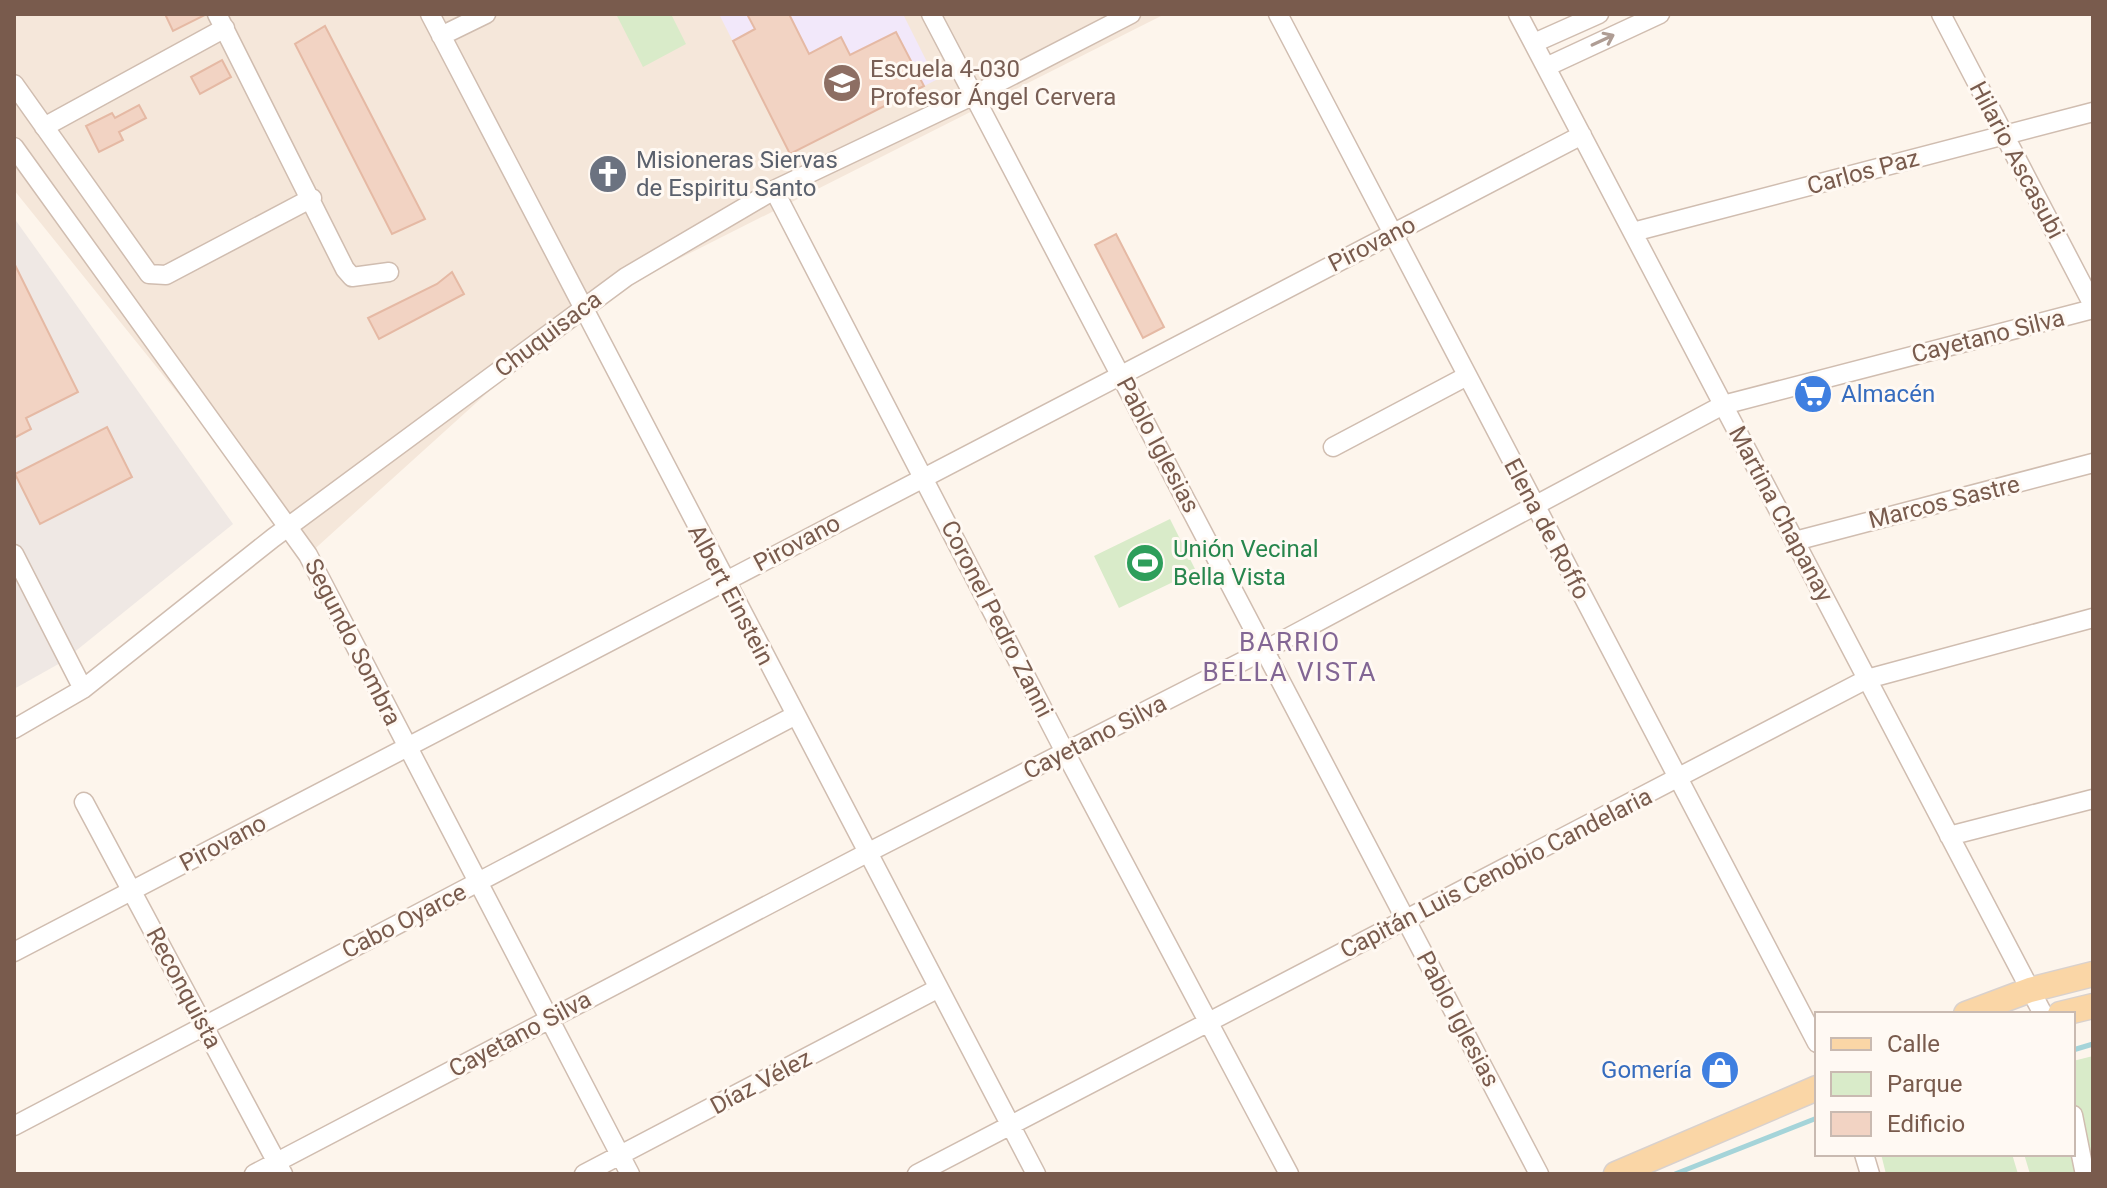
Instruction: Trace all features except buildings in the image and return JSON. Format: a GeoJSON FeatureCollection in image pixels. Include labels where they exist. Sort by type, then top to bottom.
{"type":"FeatureCollection","features":[{"type":"Feature","properties":{"kind":"main road"},"geometry":{"type":"LineString","coordinates":[[1971,1012],[2030,990],[2093,974]]}},
{"type":"Feature","properties":{"kind":"main road"},"geometry":{"type":"LineString","coordinates":[[2068,1012],[2093,1006]]}},
{"type":"Feature","properties":{"kind":"main road"},"geometry":{"type":"LineString","coordinates":[[1616,1174],[1815,1089]]}},
{"type":"Feature","properties":{"kind":"street","name":"Albert Einstein"},"geometry":{"type":"LineString","coordinates":[[430,14],[794,716],[1036,1174]]}},
{"type":"Feature","properties":{"kind":"street"},"geometry":{"type":"LineString","coordinates":[[441,36],[486,14]]}},
{"type":"Feature","properties":{"kind":"street","name":"Pablo Iglesias"},"geometry":{"type":"LineString","coordinates":[[931,14],[1539,1174]]}},
{"type":"Feature","properties":{"kind":"street","name":"Chuquisaca"},"geometry":{"type":"LineString","coordinates":[[14,729],[83,689],[289,526],[581,308],[692,235],[774,190],[974,95],[1131,14]]}},
{"type":"Feature","properties":{"kind":"street","name":"Elena de Roffo"},"geometry":{"type":"LineString","coordinates":[[1278,14],[1815,1039]]}},
{"type":"Feature","properties":{"kind":"street","name":"Martina Chapanay"},"geometry":{"type":"LineString","coordinates":[[1518,14],[2042,1012]]}},
{"type":"Feature","properties":{"kind":"street"},"geometry":{"type":"LineString","coordinates":[[1534,43],[1599,14]]}},
{"type":"Feature","properties":{"kind":"street"},"geometry":{"type":"LineString","coordinates":[[1546,67],[1660,14]]}},
{"type":"Feature","properties":{"kind":"street","name":"Hilario Ascasubi"},"geometry":{"type":"LineString","coordinates":[[1941,14],[2093,307]]}},
{"type":"Feature","properties":{"kind":"street"},"geometry":{"type":"LineString","coordinates":[[44,127],[221,21],[345,269],[352,277],[389,272]]}},
{"type":"Feature","properties":{"kind":"street"},"geometry":{"type":"LineString","coordinates":[[14,84],[149,274],[155,277],[166,275],[312,198]]}},
{"type":"Feature","properties":{"kind":"street","name":"Carlos Paz"},"geometry":{"type":"LineString","coordinates":[[1633,232],[2093,112]]}},
{"type":"Feature","properties":{"kind":"street","name":"Pirovano"},"geometry":{"type":"LineString","coordinates":[[14,952],[1582,135]]}},
{"type":"Feature","properties":{"kind":"street","name":"Segundo Sombra"},"geometry":{"type":"LineString","coordinates":[[14,147],[308,555],[630,1174]]}},
{"type":"Feature","properties":{"kind":"street","name":"Coronel Pedro Zanni"},"geometry":{"type":"LineString","coordinates":[[774,190],[1065,752],[1289,1174]]}},
{"type":"Feature","properties":{"kind":"street","name":"Cayetano Silva"},"geometry":{"type":"LineString","coordinates":[[254,1174],[280,1168],[549,1019],[1265,650],[1723,405],[2093,307]]}},
{"type":"Feature","properties":{"kind":"street"},"geometry":{"type":"LineString","coordinates":[[1333,447],[1467,376]]}},
{"type":"Feature","properties":{"kind":"street","name":"Marcos Sastre"},"geometry":{"type":"LineString","coordinates":[[1795,541],[2093,463]]}},
{"type":"Feature","properties":{"kind":"street"},"geometry":{"type":"LineString","coordinates":[[14,554],[83,689]]}},
{"type":"Feature","properties":{"kind":"street","name":"Capitán Luis Cenobio Candelaria"},"geometry":{"type":"LineString","coordinates":[[917,1174],[1867,679],[2093,618]]}},
{"type":"Feature","properties":{"kind":"street","name":"Cabo Oyarce"},"geometry":{"type":"LineString","coordinates":[[14,1126],[794,716]]}},
{"type":"Feature","properties":{"kind":"street"},"geometry":{"type":"LineString","coordinates":[[1949,836],[2093,799]]}},
{"type":"Feature","properties":{"kind":"street","name":"Reconquista"},"geometry":{"type":"LineString","coordinates":[[84,802],[280,1168]]}},
{"type":"Feature","properties":{"kind":"street","name":"Díaz Vélez"},"geometry":{"type":"LineString","coordinates":[[584,1174],[937,989]]}},
{"type":"Feature","properties":{"kind":"street"},"geometry":{"type":"LineString","coordinates":[[2075,1125],[2084,1170]]}},
{"type":"Feature","properties":{"kind":"shaded area"},"geometry":{"type":"Polygon","coordinates":[[[14,14],[1165,14],[581,308],[308,555],[14,190],[14,14]]]}},
{"type":"Feature","properties":{"kind":"shaded area","name":"Escuela 4-030 Profesor Ángel Cervera"},"geometry":{"type":"Polygon","coordinates":[[[719,14],[903,14],[936,80],[790,154],[719,14]]]}},
{"type":"Feature","properties":{"kind":"shaded area"},"geometry":{"type":"Polygon","coordinates":[[[14,218],[233,524],[62,662],[14,689],[14,218]]]}},
{"type":"Feature","properties":{"kind":"green space"},"geometry":{"type":"Polygon","coordinates":[[[616,14],[671,14],[686,44],[643,67],[616,14]]]}},
{"type":"Feature","properties":{"kind":"green space","name":"Unión Vecinal Bella Vista"},"geometry":{"type":"Polygon","coordinates":[[[1170,519],[1196,571],[1119,608],[1094,556],[1170,519]]]}},
{"type":"Feature","properties":{"kind":"green space"},"geometry":{"type":"Polygon","coordinates":[[[2093,1056],[2093,1174],[2030,1174],[2025,1156],[2075,1156],[2075,1060],[2093,1056]]]}},
{"type":"Feature","properties":{"kind":"green space"},"geometry":{"type":"Polygon","coordinates":[[[1882,1156],[2013,1156],[2018,1174],[1886,1174],[1882,1156]]]}},
{"type":"Feature","properties":{"kind":"waterway"},"geometry":{"type":"LineString","coordinates":[[2075,1049],[2093,1044]]}},
{"type":"Feature","properties":{"kind":"waterway"},"geometry":{"type":"LineString","coordinates":[[1675,1174],[1815,1119]]}},
{"type":"Feature","properties":{"kind":"place","name":"Escuela 4-030 Profesor Ángel Cervera"},"geometry":{"type":"Point","coordinates":[842,83]}},
{"type":"Feature","properties":{"kind":"place","name":"Misioneras Siervas de Espiritu Santo"},"geometry":{"type":"Point","coordinates":[608,174]}},
{"type":"Feature","properties":{"kind":"place","name":"Almacén"},"geometry":{"type":"Point","coordinates":[1813,394]}},
{"type":"Feature","properties":{"kind":"place","name":"Unión Vecinal Bella Vista"},"geometry":{"type":"Point","coordinates":[1145,563]}},
{"type":"Feature","properties":{"kind":"place","name":"Gomería"},"geometry":{"type":"Point","coordinates":[1720,1070]}},
{"type":"Feature","properties":{"kind":"district","name":"BARRIO BELLA VISTA"},"geometry":{"type":"Point","coordinates":[1290,657]}}]}
